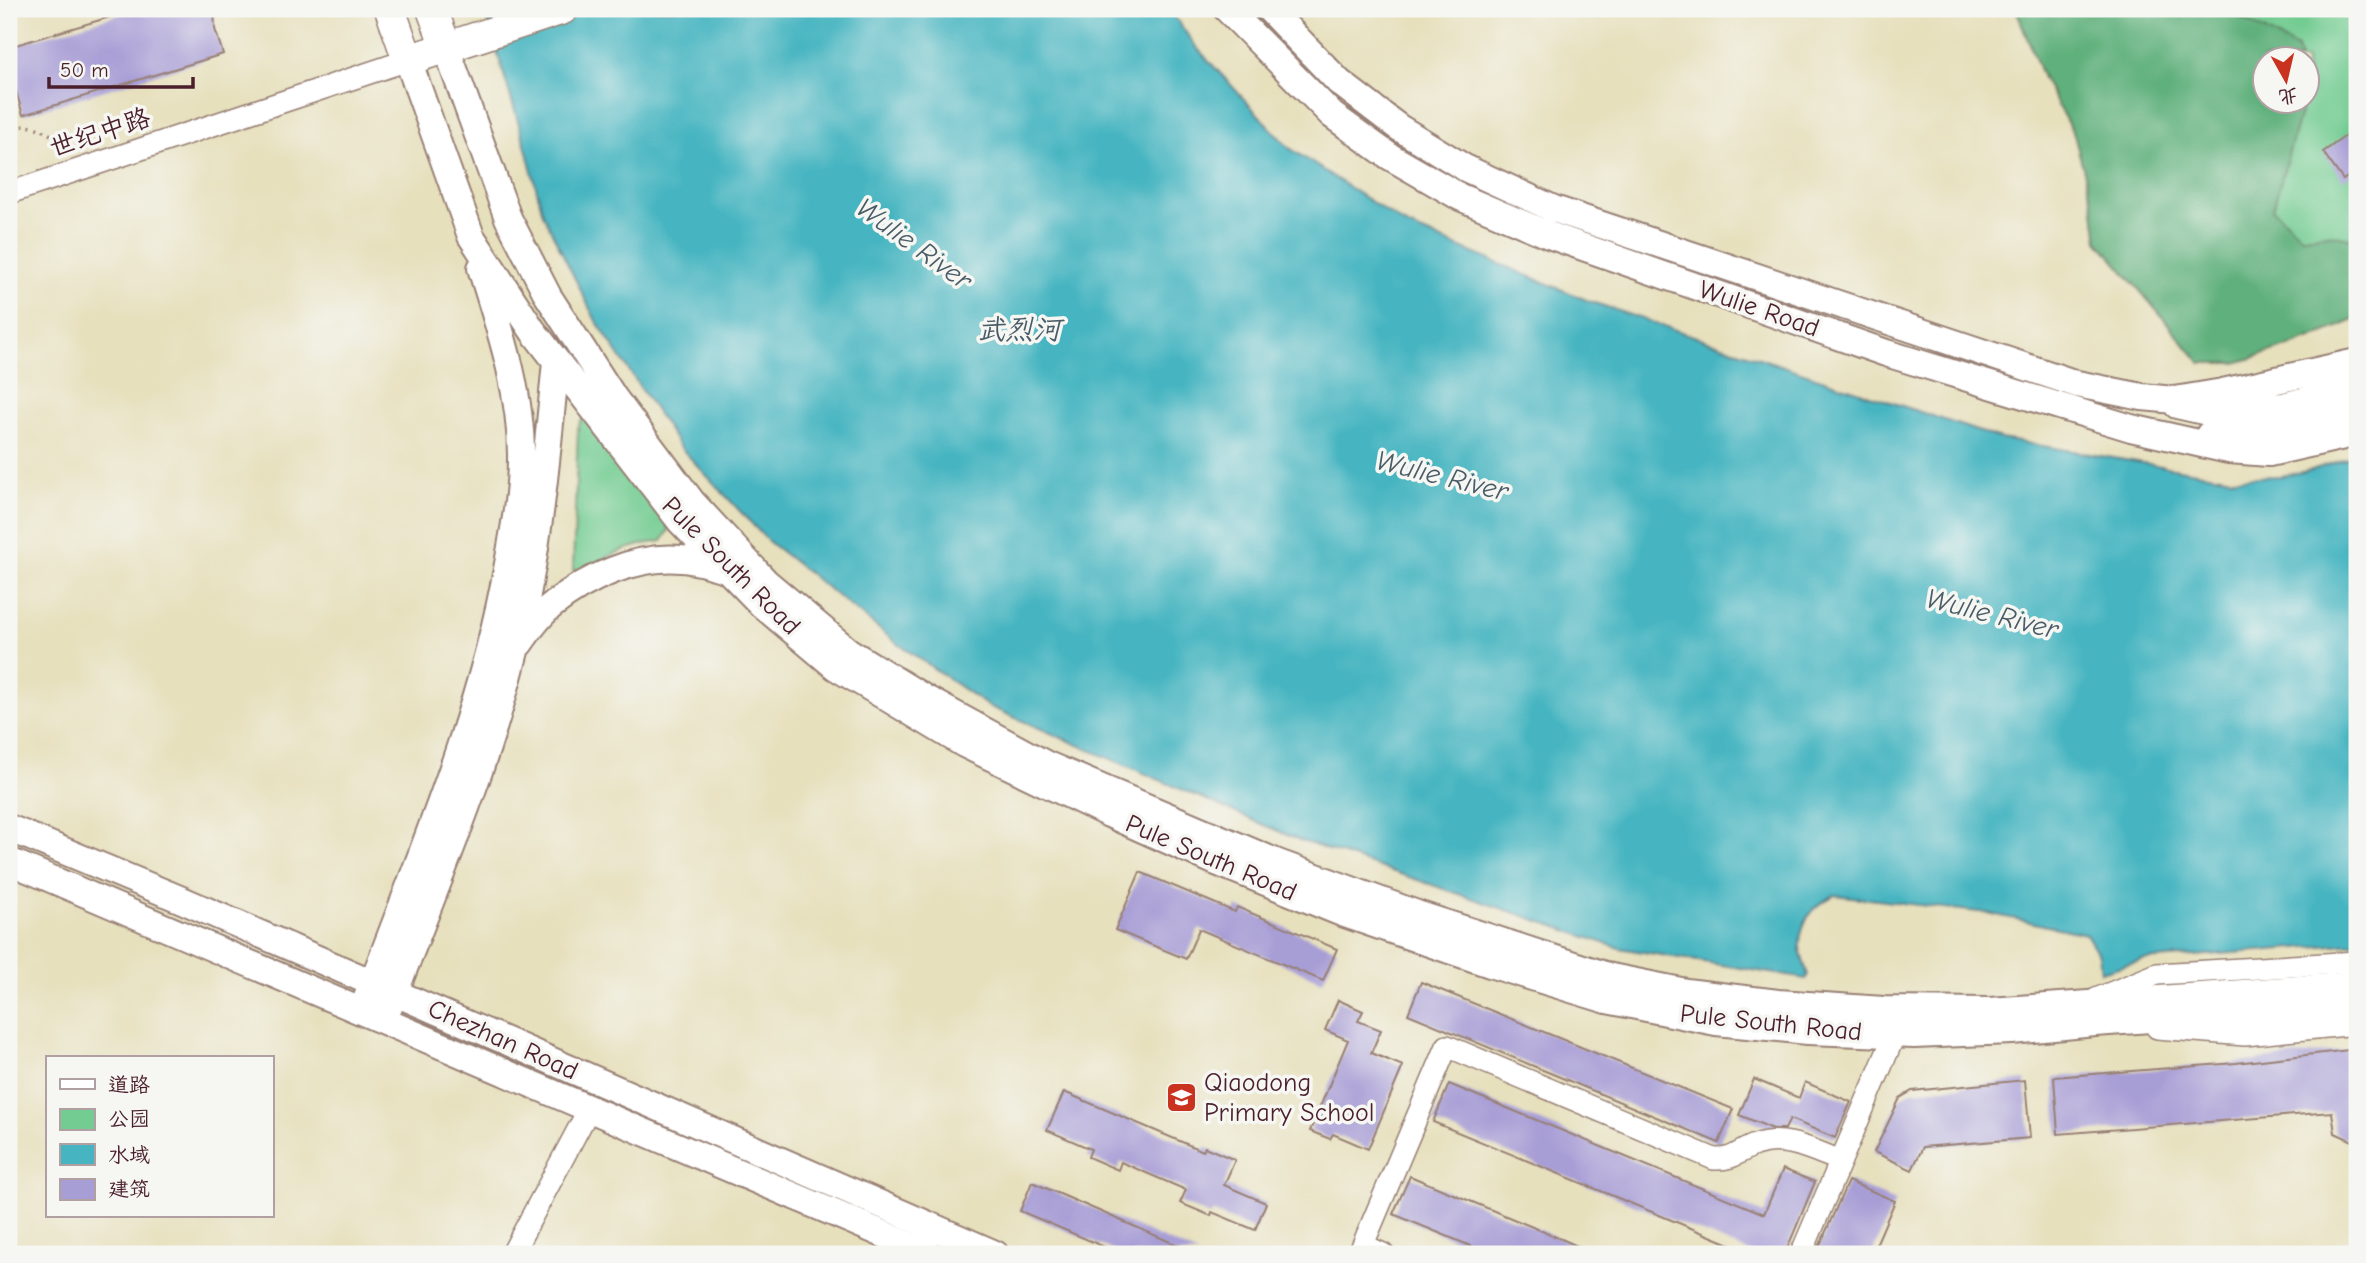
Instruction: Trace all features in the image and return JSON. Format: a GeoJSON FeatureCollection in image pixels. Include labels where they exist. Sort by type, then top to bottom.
{"type":"FeatureCollection","features":[{"type":"Feature","properties":{"kind":"highway"},"geometry":{"type":"LineString","coordinates":[[390,9],[408,60],[563,9]]}},
{"type":"Feature","properties":{"kind":"highway"},"geometry":{"type":"LineString","coordinates":[[432,9],[446,47]]}},
{"type":"Feature","properties":{"kind":"main road","name":"Wulie Road"},"geometry":{"type":"LineString","coordinates":[[1227,9],[1332,115],[1390,156],[1460,197],[1549,235],[1886,354],[2131,428],[2230,450],[2269,453],[2357,433]]}},
{"type":"Feature","properties":{"kind":"main road","name":"Wulie Road"},"geometry":{"type":"LineString","coordinates":[[1269,9],[1339,82],[1398,127],[1465,168],[1554,209],[2064,380],[2142,397],[2175,400],[2357,362]]}},
{"type":"Feature","properties":{"kind":"main road","name":"Pule South Road"},"geometry":{"type":"LineString","coordinates":[[446,47],[508,218],[548,296],[614,398],[692,502],[766,582],[848,651],[926,699],[1045,764],[1278,863],[1417,914],[1611,976],[1686,992],[1884,1010],[2088,1014],[2357,1004]]}},
{"type":"Feature","properties":{"kind":"main road","name":"Pule South Road"},"geometry":{"type":"LineString","coordinates":[[408,60],[471,236],[533,331],[681,522],[761,604],[836,667],[964,744],[1109,814],[1214,861],[1342,913],[1493,965],[1607,1000],[1716,1022],[1808,1031],[1895,1034],[2012,1031],[2088,1014],[2357,985]]}},
{"type":"Feature","properties":{"kind":"main road"},"geometry":{"type":"LineString","coordinates":[[384,988],[498,622],[516,517],[521,458],[517,398],[471,236]]}},
{"type":"Feature","properties":{"kind":"main road"},"geometry":{"type":"LineString","coordinates":[[373,1017],[492,735],[515,650],[536,546],[556,361]]}},
{"type":"Feature","properties":{"kind":"main road"},"geometry":{"type":"LineString","coordinates":[[2142,397],[2212,413],[2283,406],[2357,387]]}},
{"type":"Feature","properties":{"kind":"main road"},"geometry":{"type":"LineString","coordinates":[[2131,428],[2217,436],[2286,428],[2357,410]]}},
{"type":"Feature","properties":{"kind":"main road"},"geometry":{"type":"LineString","coordinates":[[515,650],[533,624],[550,607],[602,576],[628,565],[660,559],[681,559],[728,570]]}},
{"type":"Feature","properties":{"kind":"main road","name":"Chezhan Road"},"geometry":{"type":"LineString","coordinates":[[9,828],[995,1254]]}},
{"type":"Feature","properties":{"kind":"main road","name":"Chezhan Road"},"geometry":{"type":"LineString","coordinates":[[9,861],[930,1254]]}},
{"type":"Feature","properties":{"kind":"street","name":"世纪中路"},"geometry":{"type":"LineString","coordinates":[[9,193],[408,60]]}},
{"type":"Feature","properties":{"kind":"street"},"geometry":{"type":"LineString","coordinates":[[2088,1014],[2157,974],[2357,962]]}},
{"type":"Feature","properties":{"kind":"street"},"geometry":{"type":"LineString","coordinates":[[2088,1014],[2245,1035],[2357,1024]]}},
{"type":"Feature","properties":{"kind":"street"},"geometry":{"type":"LineString","coordinates":[[1801,1254],[1895,1034]]}},
{"type":"Feature","properties":{"kind":"street"},"geometry":{"type":"LineString","coordinates":[[1383,1254],[1361,1250],[1447,1046],[1714,1158],[1734,1157],[1758,1144],[1775,1141],[1792,1143],[1841,1161]]}},
{"type":"Feature","properties":{"kind":"street"},"geometry":{"type":"LineString","coordinates":[[512,1254],[589,1109]]}},
{"type":"Feature","properties":{"kind":"path"},"geometry":{"type":"LineString","coordinates":[[9,110],[14,127]]}},
{"type":"Feature","properties":{"kind":"path"},"geometry":{"type":"LineString","coordinates":[[9,130],[14,127],[27,127],[49,132],[83,168]]}},
{"type":"Feature","properties":{"kind":"green space"},"geometry":{"type":"Polygon","coordinates":[[[2016,9],[2228,9],[2293,46],[2250,46],[2250,116],[2299,116],[2273,209],[2302,237],[2329,234],[2357,239],[2357,319],[2294,345],[2236,363],[2201,363],[2098,241],[2093,204],[2074,135],[2043,78],[2016,9]]]}},
{"type":"Feature","properties":{"kind":"green space"},"geometry":{"type":"Polygon","coordinates":[[[2122,9],[2357,9],[2357,279],[2242,270],[2122,9]]]}},
{"type":"Feature","properties":{"kind":"green space"},"geometry":{"type":"Polygon","coordinates":[[[582,419],[593,420],[666,518],[669,530],[662,541],[619,552],[580,573],[573,570],[578,428],[582,419]]]}},
{"type":"Feature","properties":{"kind":"water","name":"武烈河"},"geometry":{"type":"Polygon","coordinates":[[[484,9],[1169,9],[1197,48],[1288,147],[1408,226],[1589,301],[2001,439],[2232,478],[2282,476],[2312,470],[2357,455],[2357,943],[2143,960],[2101,972],[2099,955],[2086,934],[1987,913],[1835,895],[1814,909],[1802,930],[1800,948],[1808,976],[1806,979],[1619,948],[1299,840],[988,706],[897,643],[768,541],[679,446],[595,319],[543,214],[484,9]]]}},
{"type":"Feature","properties":{"kind":"building"},"geometry":{"type":"Polygon","coordinates":[[[137,9],[214,9],[215,29],[223,54],[23,115],[9,67],[9,47],[137,9]]]}},
{"type":"Feature","properties":{"kind":"building"},"geometry":{"type":"Polygon","coordinates":[[[2357,128],[2357,170],[2343,180],[2323,152],[2357,128]]]}},
{"type":"Feature","properties":{"kind":"building"},"geometry":{"type":"Polygon","coordinates":[[[1140,872],[1235,912],[1237,907],[1337,949],[1323,981],[1199,929],[1186,959],[1115,930],[1140,872]]]}},
{"type":"Feature","properties":{"kind":"building"},"geometry":{"type":"Polygon","coordinates":[[[1421,982],[1733,1109],[1719,1143],[1408,1014],[1421,982]]]}},
{"type":"Feature","properties":{"kind":"building"},"geometry":{"type":"Polygon","coordinates":[[[1338,1000],[1363,1011],[1358,1021],[1381,1030],[1371,1053],[1403,1066],[1368,1149],[1333,1134],[1330,1139],[1310,1131],[1348,1040],[1325,1030],[1338,1000]]]}},
{"type":"Feature","properties":{"kind":"building"},"geometry":{"type":"Polygon","coordinates":[[[2357,1049],[2357,1143],[2335,1133],[2332,1112],[2058,1134],[2054,1077],[2236,1063],[2357,1049]]]}},
{"type":"Feature","properties":{"kind":"building"},"geometry":{"type":"Polygon","coordinates":[[[1754,1079],[1799,1098],[1805,1082],[1851,1102],[1835,1138],[1790,1119],[1785,1129],[1773,1129],[1739,1115],[1754,1079]]]}},
{"type":"Feature","properties":{"kind":"building"},"geometry":{"type":"Polygon","coordinates":[[[2025,1080],[2030,1138],[1923,1147],[1912,1170],[1874,1152],[1900,1098],[1912,1091],[2025,1080]]]}},
{"type":"Feature","properties":{"kind":"building"},"geometry":{"type":"Polygon","coordinates":[[[1449,1084],[1764,1214],[1783,1169],[1815,1182],[1785,1254],[1754,1254],[1433,1122],[1449,1084]]]}},
{"type":"Feature","properties":{"kind":"building"},"geometry":{"type":"Polygon","coordinates":[[[1064,1092],[1203,1151],[1205,1147],[1235,1160],[1224,1185],[1266,1203],[1255,1230],[1212,1212],[1211,1216],[1180,1203],[1186,1190],[1121,1162],[1118,1170],[1088,1157],[1091,1149],[1047,1130],[1064,1092]]]}},
{"type":"Feature","properties":{"kind":"building"},"geometry":{"type":"Polygon","coordinates":[[[1410,1176],[1595,1254],[1490,1254],[1393,1214],[1410,1176]]]}},
{"type":"Feature","properties":{"kind":"building"},"geometry":{"type":"Polygon","coordinates":[[[1848,1181],[1895,1201],[1872,1254],[1816,1254],[1848,1181]]]}},
{"type":"Feature","properties":{"kind":"building"},"geometry":{"type":"Polygon","coordinates":[[[1032,1182],[1198,1254],[1121,1254],[1020,1211],[1032,1182]]]}},
{"type":"Feature","properties":{"kind":"place","name":"Qiaodong Primary School"},"geometry":{"type":"Point","coordinates":[1181,1098]}},
{"type":"Feature","properties":{"kind":"water label","name":"Wulie River"},"geometry":{"type":"Point","coordinates":[914,244]}},
{"type":"Feature","properties":{"kind":"water label","name":"Wulie River"},"geometry":{"type":"Point","coordinates":[1442,476]}},
{"type":"Feature","properties":{"kind":"water label","name":"Wulie River"},"geometry":{"type":"Point","coordinates":[1992,614]}}]}
